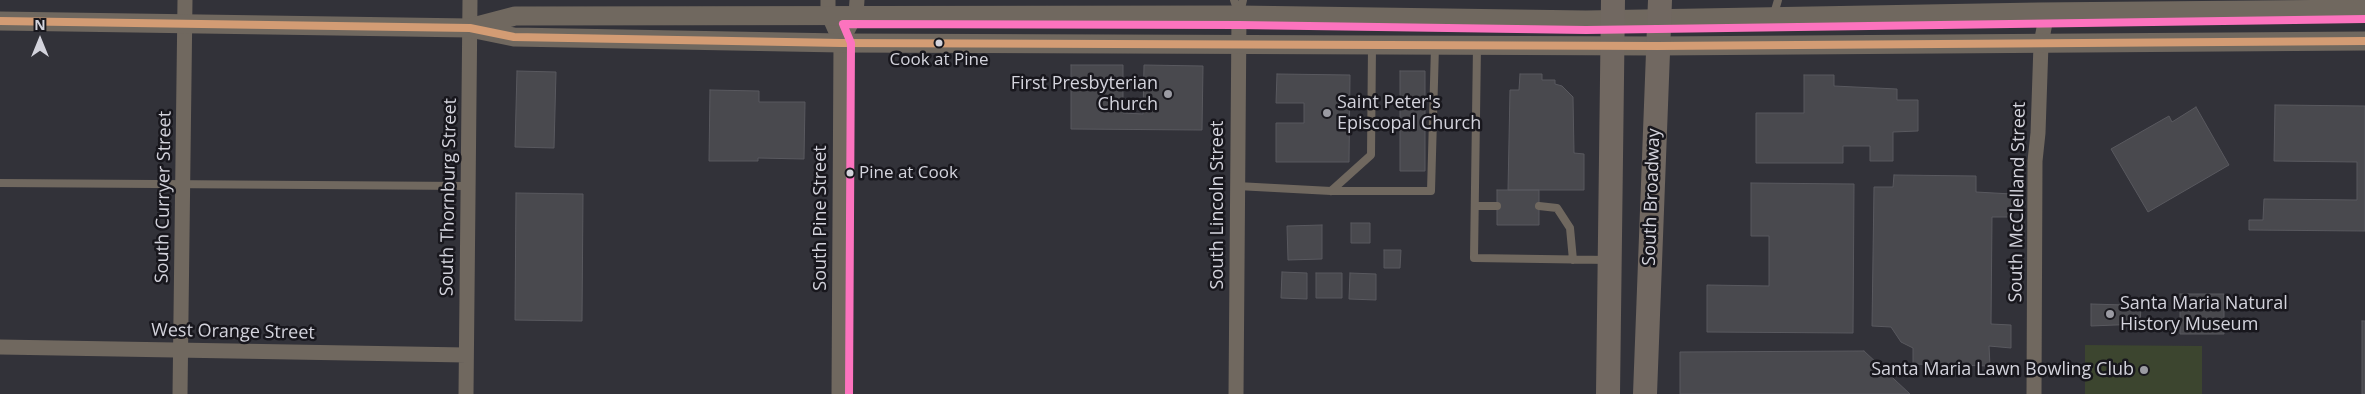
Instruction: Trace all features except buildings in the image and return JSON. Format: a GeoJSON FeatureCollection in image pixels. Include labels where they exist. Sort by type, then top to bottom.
{"type":"FeatureCollection","features":[{"type":"Feature","properties":{"kind":"main road"},"geometry":{"type":"LineString","coordinates":[[1608,394],[1613,9]]}},
{"type":"Feature","properties":{"kind":"main road","name":"South Broadway"},"geometry":{"type":"LineString","coordinates":[[1645,394],[1659,9]]}},
{"type":"Feature","properties":{"kind":"street","name":"South Curryer Street"},"geometry":{"type":"LineString","coordinates":[[180,394],[185,0]]}},
{"type":"Feature","properties":{"kind":"street","name":"South Thornburg Street"},"geometry":{"type":"LineString","coordinates":[[466,394],[470,0]]}},
{"type":"Feature","properties":{"kind":"street"},"geometry":{"type":"LineString","coordinates":[[470,28],[515,16],[828,7],[1239,5],[1613,9],[2365,9]]}},
{"type":"Feature","properties":{"kind":"street","name":"South Lincoln Street"},"geometry":{"type":"LineString","coordinates":[[1236,394],[1237,46],[1239,5]]}},
{"type":"Feature","properties":{"kind":"street","name":"South Pine Street"},"geometry":{"type":"LineString","coordinates":[[828,7],[841,43],[839,394]]}},
{"type":"Feature","properties":{"kind":"street","name":"South Pine Street"},"geometry":{"type":"LineString","coordinates":[[841,43],[857,7]]}},
{"type":"Feature","properties":{"kind":"street","name":"South McClelland Street"},"geometry":{"type":"LineString","coordinates":[[2034,394],[2035,161],[2038,134],[2041,44],[2047,9]]}},
{"type":"Feature","properties":{"kind":"street"},"geometry":{"type":"LineString","coordinates":[[0,22],[470,28],[514,37],[841,43],[1237,46],[1657,46],[2365,41]]}},
{"type":"Feature","properties":{"kind":"street","name":"West Orange Street"},"geometry":{"type":"LineString","coordinates":[[0,347],[466,355]]}},
{"type":"Feature","properties":{"kind":"lane"},"geometry":{"type":"LineString","coordinates":[[1331,190],[1371,155],[1372,46]]}},
{"type":"Feature","properties":{"kind":"lane"},"geometry":{"type":"LineString","coordinates":[[1237,186],[1331,190],[1431,191],[1435,46]]}},
{"type":"Feature","properties":{"kind":"lane"},"geometry":{"type":"LineString","coordinates":[[1477,46],[1474,258],[1610,260]]}},
{"type":"Feature","properties":{"kind":"lane"},"geometry":{"type":"LineString","coordinates":[[0,183],[468,186]]}},
{"type":"Feature","properties":{"kind":"lane"},"geometry":{"type":"LineString","coordinates":[[1475,206],[1497,206]]}},
{"type":"Feature","properties":{"kind":"lane"},"geometry":{"type":"LineString","coordinates":[[1539,206],[1557,208],[1570,228],[1573,260]]}},
{"type":"Feature","properties":{"kind":"green space","name":"Santa Maria Lawn Bowling Club"},"geometry":{"type":"Polygon","coordinates":[[[2085,345],[2202,346],[2202,394],[2085,394],[2085,345]]]}},
{"type":"Feature","properties":{"kind":"transit line"},"geometry":{"type":"LineString","coordinates":[[849,394],[851,43],[843,24],[1239,25],[1586,30],[2365,19]]}},
{"type":"Feature","properties":{"kind":"transit line"},"geometry":{"type":"LineString","coordinates":[[0,21],[470,28],[514,37],[841,43],[1657,46],[2365,41]]}},
{"type":"Feature","properties":{"kind":"place","name":"Cook at Pine"},"geometry":{"type":"Point","coordinates":[939,43]}},
{"type":"Feature","properties":{"kind":"place","name":"First Presbyterian Church"},"geometry":{"type":"Point","coordinates":[1168,94]}},
{"type":"Feature","properties":{"kind":"place","name":"Saint Peter's Episcopal Church"},"geometry":{"type":"Point","coordinates":[1327,113]}},
{"type":"Feature","properties":{"kind":"place","name":"Pine at Cook"},"geometry":{"type":"Point","coordinates":[850,173]}},
{"type":"Feature","properties":{"kind":"place","name":"Santa Maria Natural History Museum"},"geometry":{"type":"Point","coordinates":[2110,314]}},
{"type":"Feature","properties":{"kind":"place","name":"Santa Maria Lawn Bowling Club"},"geometry":{"type":"Point","coordinates":[2144,370]}}]}
